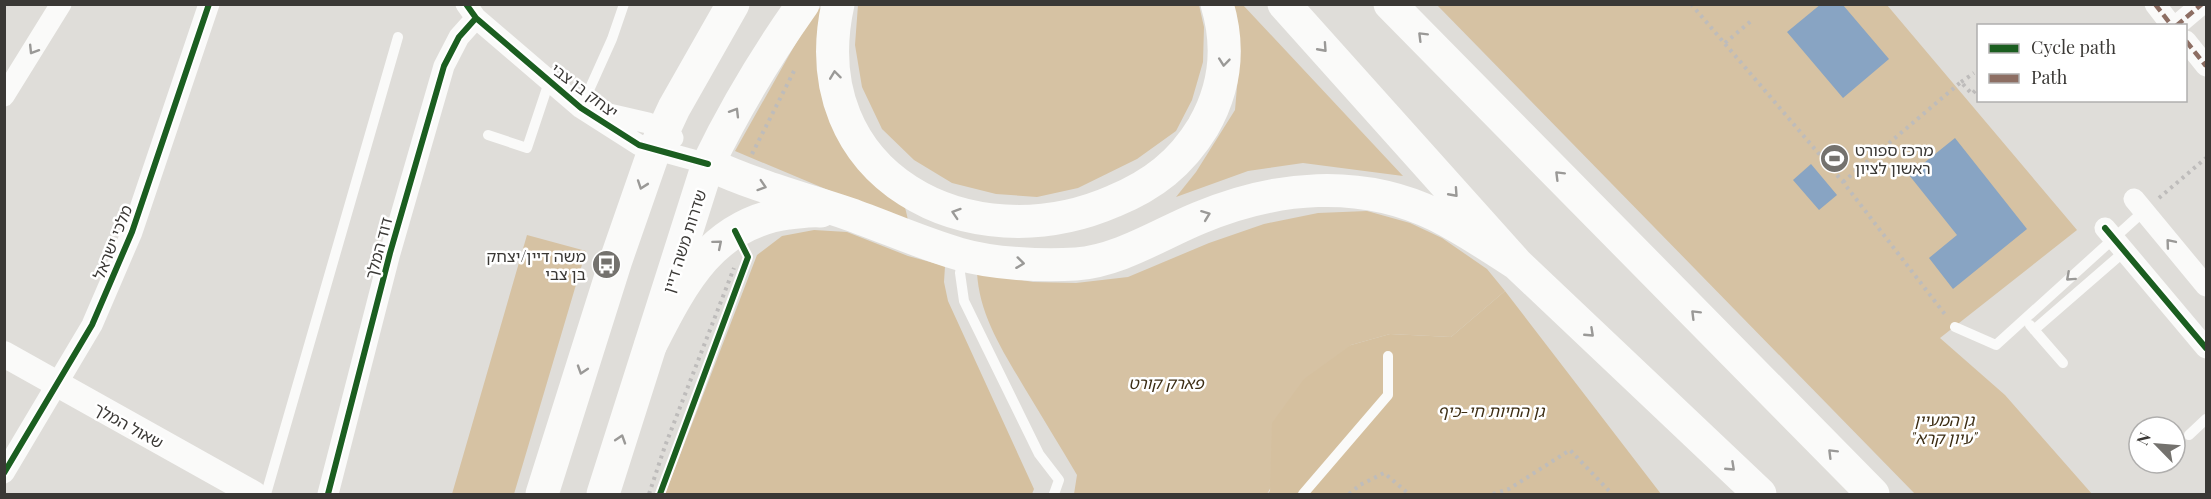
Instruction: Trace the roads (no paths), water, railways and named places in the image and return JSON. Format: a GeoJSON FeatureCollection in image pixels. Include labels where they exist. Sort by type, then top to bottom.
{"type":"FeatureCollection","features":[{"type":"Feature","properties":{"kind":"main road"},"geometry":{"type":"LineString","coordinates":[[542,495],[616,260],[658,141],[674,108],[733,4]]}},
{"type":"Feature","properties":{"kind":"main road","name":"שדרות משה דיין"},"geometry":{"type":"LineString","coordinates":[[603,495],[708,164],[726,128],[770,53],[803,4]]}},
{"type":"Feature","properties":{"kind":"main road"},"geometry":{"type":"LineString","coordinates":[[838,4],[834,40],[837,91],[844,116],[858,141],[879,168],[904,189],[934,206],[968,217],[1012,223],[1057,219],[1096,209],[1133,193],[1169,169],[1193,144],[1209,115],[1220,88],[1226,57],[1222,21],[1217,4]]}},
{"type":"Feature","properties":{"kind":"main road"},"geometry":{"type":"LineString","coordinates":[[1284,4],[1517,264],[1760,495]]}},
{"type":"Feature","properties":{"kind":"main road"},"geometry":{"type":"LineString","coordinates":[[1390,4],[1873,495]]}},
{"type":"Feature","properties":{"kind":"main road"},"geometry":{"type":"LineString","coordinates":[[708,164],[740,178],[962,255],[1027,264],[1078,264],[1118,254],[1200,217],[1244,202],[1286,193],[1328,189],[1376,194],[1411,204],[1436,215],[1517,264]]}},
{"type":"Feature","properties":{"kind":"main road"},"geometry":{"type":"LineString","coordinates":[[651,344],[689,275],[718,242],[735,231],[776,215],[816,211],[850,215]]}},
{"type":"Feature","properties":{"kind":"street"},"geometry":{"type":"LineString","coordinates":[[4,96],[61,4]]}},
{"type":"Feature","properties":{"kind":"street","name":"מלכי ישראל"},"geometry":{"type":"LineString","coordinates":[[4,473],[92,326],[132,232],[209,4]]}},
{"type":"Feature","properties":{"kind":"street"},"geometry":{"type":"LineString","coordinates":[[2155,4],[2172,24]]}},
{"type":"Feature","properties":{"kind":"street"},"geometry":{"type":"LineString","coordinates":[[2177,24],[2202,4]]}},
{"type":"Feature","properties":{"kind":"street","name":"יצחק בן צבי"},"geometry":{"type":"LineString","coordinates":[[471,11],[581,108],[648,123],[658,141],[708,164]]}},
{"type":"Feature","properties":{"kind":"street","name":"דוד המלך"},"geometry":{"type":"LineString","coordinates":[[328,495],[390,253],[444,66],[471,11]]}},
{"type":"Feature","properties":{"kind":"street"},"geometry":{"type":"LineString","coordinates":[[2187,42],[2206,66]]}},
{"type":"Feature","properties":{"kind":"street"},"geometry":{"type":"LineString","coordinates":[[2139,205],[2206,286]]}},
{"type":"Feature","properties":{"kind":"street"},"geometry":{"type":"LineString","coordinates":[[2114,239],[2206,348]]}},
{"type":"Feature","properties":{"kind":"street","name":"שאול המלך"},"geometry":{"type":"LineString","coordinates":[[4,354],[254,495]]}},
{"type":"Feature","properties":{"kind":"lane"},"geometry":{"type":"LineString","coordinates":[[581,108],[612,39],[624,4]]}},
{"type":"Feature","properties":{"kind":"lane"},"geometry":{"type":"LineString","coordinates":[[266,495],[398,37]]}},
{"type":"Feature","properties":{"kind":"lane"},"geometry":{"type":"LineString","coordinates":[[488,135],[527,148],[549,82]]}},
{"type":"Feature","properties":{"kind":"lane"},"geometry":{"type":"LineString","coordinates":[[2034,330],[2114,239],[2139,205]]}},
{"type":"Feature","properties":{"kind":"lane"},"geometry":{"type":"LineString","coordinates":[[1955,327],[1996,345],[2114,239]]}},
{"type":"Feature","properties":{"kind":"lane"},"geometry":{"type":"LineString","coordinates":[[962,255],[960,273],[964,301],[1039,454],[1059,480],[1054,495]]}},
{"type":"Feature","properties":{"kind":"lane"},"geometry":{"type":"LineString","coordinates":[[2024,318],[2063,363]]}},
{"type":"Feature","properties":{"kind":"lane"},"geometry":{"type":"LineString","coordinates":[[1303,495],[1388,394],[1388,356]]}},
{"type":"Feature","properties":{"kind":"lane"},"geometry":{"type":"LineString","coordinates":[[2189,435],[2206,420]]}},
{"type":"Feature","properties":{"kind":"water"},"geometry":{"type":"Polygon","coordinates":[[[1821,4],[1843,5],[1889,59],[1843,98],[1787,32],[1821,4]]]}},
{"type":"Feature","properties":{"kind":"water"},"geometry":{"type":"Polygon","coordinates":[[[1955,138],[2027,229],[1953,289],[1929,258],[1957,235],[1909,175],[1955,138]]]}},
{"type":"Feature","properties":{"kind":"water"},"geometry":{"type":"Polygon","coordinates":[[[1811,164],[1837,195],[1819,210],[1793,180],[1811,164]]]}},
{"type":"Feature","properties":{"kind":"place","name":"מרכז ספורט ראשון לציון"},"geometry":{"type":"Point","coordinates":[1834,158]}},
{"type":"Feature","properties":{"kind":"place","name":"משה דיין/יצחק בן צבי"},"geometry":{"type":"Point","coordinates":[607,264]}},
{"type":"Feature","properties":{"kind":"park label","name":"פארק קורט"},"geometry":{"type":"Point","coordinates":[1166,382]}},
{"type":"Feature","properties":{"kind":"park label","name":"גן החיות חי-כיף"},"geometry":{"type":"Point","coordinates":[1491,410]}},
{"type":"Feature","properties":{"kind":"park label","name":"גן המעיין \"עיון קרא\""},"geometry":{"type":"Point","coordinates":[1944,428]}}]}
